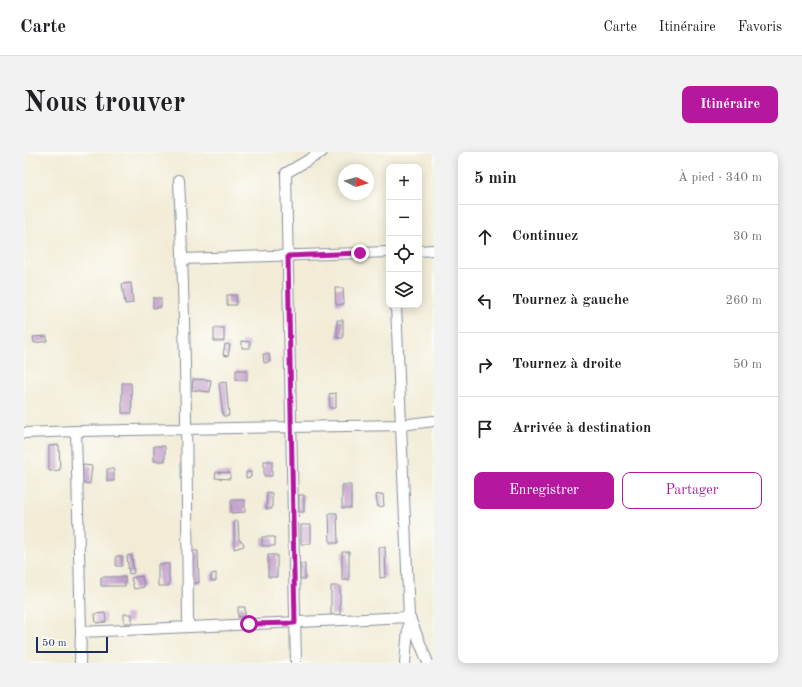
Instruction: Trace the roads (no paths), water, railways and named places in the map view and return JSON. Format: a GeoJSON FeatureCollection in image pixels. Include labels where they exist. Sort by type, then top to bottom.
{"type":"FeatureCollection","features":[{"type":"Feature","properties":{"kind":"street"},"geometry":{"type":"LineString","coordinates":[[296,663],[286,173],[322,152]]}},
{"type":"Feature","properties":{"kind":"street"},"geometry":{"type":"LineString","coordinates":[[179,180],[183,259],[187,429],[188,627]]}},
{"type":"Feature","properties":{"kind":"street"},"geometry":{"type":"LineString","coordinates":[[422,251],[434,250]]}},
{"type":"Feature","properties":{"kind":"street"},"geometry":{"type":"LineString","coordinates":[[183,259],[386,252]]}},
{"type":"Feature","properties":{"kind":"street"},"geometry":{"type":"LineString","coordinates":[[396,308],[409,616],[405,663]]}},
{"type":"Feature","properties":{"kind":"street"},"geometry":{"type":"LineString","coordinates":[[24,433],[401,425],[434,420]]}},
{"type":"Feature","properties":{"kind":"street"},"geometry":{"type":"LineString","coordinates":[[76,431],[81,632],[80,663]]}},
{"type":"Feature","properties":{"kind":"street"},"geometry":{"type":"LineString","coordinates":[[81,632],[295,623],[409,616]]}},
{"type":"Feature","properties":{"kind":"street"},"geometry":{"type":"LineString","coordinates":[[409,616],[428,663]]}}]}
